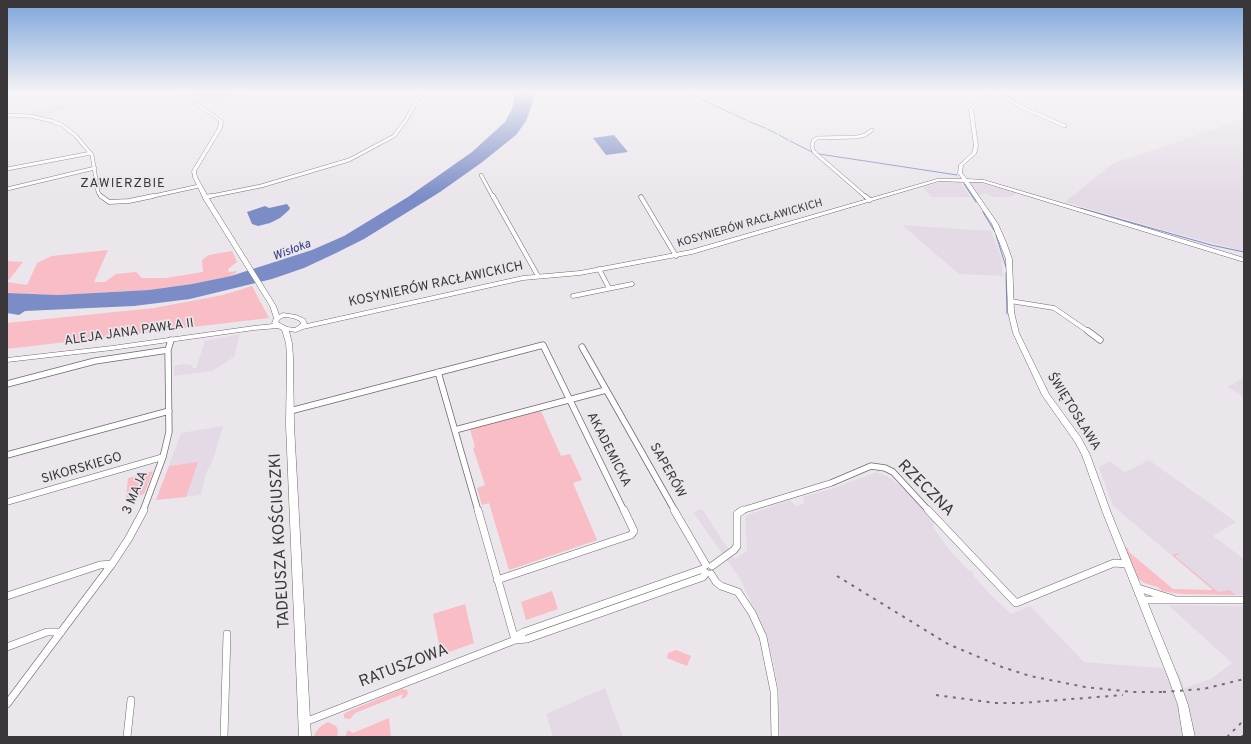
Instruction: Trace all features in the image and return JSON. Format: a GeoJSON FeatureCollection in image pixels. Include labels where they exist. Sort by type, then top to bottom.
{"type":"FeatureCollection","features":[{"type":"Feature","properties":{"kind":"street"},"geometry":{"type":"LineString","coordinates":[[64,128],[75,135],[91,154],[95,168],[98,192],[105,200],[111,202],[140,199],[199,186]]}},
{"type":"Feature","properties":{"kind":"street"},"geometry":{"type":"LineString","coordinates":[[220,128],[194,172],[205,197],[272,306],[276,321],[285,330]]}},
{"type":"Feature","properties":{"kind":"street"},"geometry":{"type":"LineString","coordinates":[[205,197],[261,186],[349,160],[394,136],[400,128]]}},
{"type":"Feature","properties":{"kind":"street"},"geometry":{"type":"LineString","coordinates":[[964,180],[960,173],[960,167],[974,153],[976,146],[973,128]]}},
{"type":"Feature","properties":{"kind":"street"},"geometry":{"type":"LineString","coordinates":[[870,200],[815,153],[812,144],[815,139],[857,137],[867,134],[872,130]]}},
{"type":"Feature","properties":{"kind":"street"},"geometry":{"type":"LineString","coordinates":[[7,170],[91,154]]}},
{"type":"Feature","properties":{"kind":"street"},"geometry":{"type":"LineString","coordinates":[[7,189],[95,168]]}},
{"type":"Feature","properties":{"kind":"street","name":"KOSYNIERÓW RACŁAWICKICH"},"geometry":{"type":"LineString","coordinates":[[480,175],[538,276]]}},
{"type":"Feature","properties":{"kind":"street","name":"KOSYNIERÓW RACŁAWICKICH"},"geometry":{"type":"LineString","coordinates":[[285,330],[538,276],[599,269],[700,251],[934,181],[964,180],[984,182],[1244,260]]}},
{"type":"Feature","properties":{"kind":"street","name":"ŚWIĘTOSŁAWA"},"geometry":{"type":"LineString","coordinates":[[964,180],[994,224],[1006,248],[1010,268],[1010,301],[1012,319],[1021,346],[1050,402],[1084,449],[1127,564],[1143,600],[1178,691],[1189,737]]}},
{"type":"Feature","properties":{"kind":"street"},"geometry":{"type":"LineString","coordinates":[[641,197],[676,256]]}},
{"type":"Feature","properties":{"kind":"street"},"geometry":{"type":"LineString","coordinates":[[599,269],[609,288]]}},
{"type":"Feature","properties":{"kind":"street"},"geometry":{"type":"LineString","coordinates":[[572,296],[632,284]]}},
{"type":"Feature","properties":{"kind":"street"},"geometry":{"type":"LineString","coordinates":[[1010,301],[1054,308],[1100,340]]}},
{"type":"Feature","properties":{"kind":"street"},"geometry":{"type":"LineString","coordinates":[[272,306],[294,316],[300,326]]}},
{"type":"Feature","properties":{"kind":"street"},"geometry":{"type":"LineString","coordinates":[[276,321],[287,314]]}},
{"type":"Feature","properties":{"kind":"street","name":"ALEJA JANA PAWŁA II"},"geometry":{"type":"LineString","coordinates":[[7,360],[171,340],[254,328],[276,321]]}},
{"type":"Feature","properties":{"kind":"street","name":"TADEUSZA KOŚCIUSZKI"},"geometry":{"type":"LineString","coordinates":[[289,343],[292,335],[300,326]]}},
{"type":"Feature","properties":{"kind":"street","name":"TADEUSZA KOŚCIUSZKI"},"geometry":{"type":"LineString","coordinates":[[285,330],[289,343],[290,411],[305,737]]}},
{"type":"Feature","properties":{"kind":"street","name":"3 MAJA"},"geometry":{"type":"LineString","coordinates":[[7,704],[112,564],[129,538],[146,505],[164,457],[169,432],[168,350],[171,340]]}},
{"type":"Feature","properties":{"kind":"street","name":"AKADEMICKA"},"geometry":{"type":"LineString","coordinates":[[290,411],[543,345],[633,528],[633,533],[631,535],[497,580]]}},
{"type":"Feature","properties":{"kind":"street","name":"SAPERÓW"},"geometry":{"type":"LineString","coordinates":[[582,347],[716,582],[721,586],[738,592],[752,614],[763,637],[774,691],[774,737]]}},
{"type":"Feature","properties":{"kind":"street"},"geometry":{"type":"LineString","coordinates":[[7,384],[96,361],[168,350]]}},
{"type":"Feature","properties":{"kind":"street"},"geometry":{"type":"LineString","coordinates":[[438,372],[515,640]]}},
{"type":"Feature","properties":{"kind":"street"},"geometry":{"type":"LineString","coordinates":[[455,430],[606,390]]}},
{"type":"Feature","properties":{"kind":"street"},"geometry":{"type":"LineString","coordinates":[[7,455],[169,411]]}},
{"type":"Feature","properties":{"kind":"street","name":"SIKORSKIEGO"},"geometry":{"type":"LineString","coordinates":[[7,502],[164,457]]}},
{"type":"Feature","properties":{"kind":"street","name":"RZECZNA"},"geometry":{"type":"LineString","coordinates":[[708,569],[734,550],[737,546],[737,514],[741,510],[831,483],[871,466],[885,468],[893,472],[1016,603],[1114,563],[1127,564]]}},
{"type":"Feature","properties":{"kind":"street"},"geometry":{"type":"LineString","coordinates":[[7,596],[100,565],[112,564]]}},
{"type":"Feature","properties":{"kind":"street","name":"RATUSZOWA"},"geometry":{"type":"LineString","coordinates":[[304,722],[515,640],[527,639],[703,577],[708,569]]}},
{"type":"Feature","properties":{"kind":"street"},"geometry":{"type":"LineString","coordinates":[[1138,588],[1176,600]]}},
{"type":"Feature","properties":{"kind":"street"},"geometry":{"type":"LineString","coordinates":[[1143,600],[1244,600]]}},
{"type":"Feature","properties":{"kind":"street"},"geometry":{"type":"LineString","coordinates":[[7,647],[47,632],[61,632]]}},
{"type":"Feature","properties":{"kind":"street"},"geometry":{"type":"LineString","coordinates":[[224,737],[227,634]]}},
{"type":"Feature","properties":{"kind":"street"},"geometry":{"type":"LineString","coordinates":[[127,737],[131,700]]}},
{"type":"Feature","properties":{"kind":"shaded area"},"geometry":{"type":"Polygon","coordinates":[[[1218,128],[1244,128],[1244,251],[1065,202],[1112,164],[1218,128]]]}},
{"type":"Feature","properties":{"kind":"shaded area"},"geometry":{"type":"Polygon","coordinates":[[[942,182],[960,182],[970,197],[932,197],[922,187],[942,182]]]}},
{"type":"Feature","properties":{"kind":"shaded area"},"geometry":{"type":"Polygon","coordinates":[[[973,182],[978,182],[1016,193],[1011,197],[994,197],[987,193],[979,195],[970,184],[973,182]]]}},
{"type":"Feature","properties":{"kind":"shaded area"},"geometry":{"type":"Polygon","coordinates":[[[902,225],[991,231],[1001,256],[1003,276],[959,274],[902,225]]]}},
{"type":"Feature","properties":{"kind":"shaded area"},"geometry":{"type":"Polygon","coordinates":[[[108,250],[94,282],[105,282],[116,274],[136,272],[142,278],[166,278],[203,272],[202,260],[209,255],[232,251],[237,262],[228,269],[229,272],[238,271],[231,276],[192,284],[149,290],[58,295],[7,293],[7,282],[27,285],[37,263],[52,256],[108,250]]]}},
{"type":"Feature","properties":{"kind":"shaded area"},"geometry":{"type":"Polygon","coordinates":[[[7,261],[23,262],[7,282],[7,261]]]}},
{"type":"Feature","properties":{"kind":"shaded area"},"geometry":{"type":"Polygon","coordinates":[[[252,286],[269,318],[7,349],[7,323],[154,308],[223,295],[252,286]]]}},
{"type":"Feature","properties":{"kind":"shaded area"},"geometry":{"type":"Polygon","coordinates":[[[240,334],[234,357],[212,371],[174,376],[174,366],[184,364],[193,365],[192,368],[196,368],[205,341],[240,334]]]}},
{"type":"Feature","properties":{"kind":"shaded area"},"geometry":{"type":"Polygon","coordinates":[[[1244,378],[1244,397],[1227,387],[1244,378]]]}},
{"type":"Feature","properties":{"kind":"shaded area"},"geometry":{"type":"Polygon","coordinates":[[[541,411],[561,456],[570,454],[582,480],[573,483],[597,540],[509,570],[489,503],[482,505],[477,488],[485,485],[473,448],[475,447],[470,429],[541,411]]]}},
{"type":"Feature","properties":{"kind":"shaded area"},"geometry":{"type":"Polygon","coordinates":[[[223,426],[213,460],[206,473],[201,495],[156,500],[181,433],[223,426]]]}},
{"type":"Feature","properties":{"kind":"shaded area"},"geometry":{"type":"Polygon","coordinates":[[[1149,460],[1236,522],[1213,536],[1244,559],[1244,595],[1219,595],[1113,506],[1099,467],[1110,461],[1125,472],[1149,460]]]}},
{"type":"Feature","properties":{"kind":"shaded area"},"geometry":{"type":"Polygon","coordinates":[[[198,462],[186,497],[156,500],[169,466],[198,462]]]}},
{"type":"Feature","properties":{"kind":"shaded area"},"geometry":{"type":"Polygon","coordinates":[[[153,471],[144,494],[126,500],[128,478],[153,471]]]}},
{"type":"Feature","properties":{"kind":"shaded area"},"geometry":{"type":"Polygon","coordinates":[[[877,472],[890,478],[901,486],[935,521],[933,527],[948,548],[969,571],[970,570],[974,574],[973,575],[988,592],[1011,614],[1030,606],[1084,662],[1161,668],[1179,673],[1184,688],[1211,679],[1232,663],[1168,605],[1244,606],[1244,737],[780,737],[779,691],[772,656],[763,626],[740,579],[693,512],[702,509],[735,559],[747,551],[745,519],[747,515],[790,500],[796,506],[804,503],[803,497],[834,488],[877,472]]]}},
{"type":"Feature","properties":{"kind":"shaded area"},"geometry":{"type":"Polygon","coordinates":[[[1124,548],[1128,548],[1129,552],[1173,589],[1213,590],[1172,555],[1177,553],[1179,554],[1175,556],[1218,592],[1230,590],[1235,595],[1181,594],[1162,591],[1158,587],[1144,583],[1139,579],[1124,548]]]}},
{"type":"Feature","properties":{"kind":"shaded area"},"geometry":{"type":"Polygon","coordinates":[[[552,591],[558,609],[526,620],[521,602],[552,591]]]}},
{"type":"Feature","properties":{"kind":"shaded area"},"geometry":{"type":"Polygon","coordinates":[[[465,604],[474,643],[441,655],[433,614],[465,604]]]}},
{"type":"Feature","properties":{"kind":"shaded area"},"geometry":{"type":"Polygon","coordinates":[[[676,650],[691,656],[687,666],[667,658],[668,653],[676,650]]]}},
{"type":"Feature","properties":{"kind":"shaded area"},"geometry":{"type":"Polygon","coordinates":[[[605,688],[623,737],[553,737],[546,714],[605,688]]]}},
{"type":"Feature","properties":{"kind":"shaded area"},"geometry":{"type":"Polygon","coordinates":[[[402,689],[407,690],[408,693],[406,697],[401,699],[403,694],[355,713],[350,719],[344,718],[344,714],[349,711],[402,689]]]}},
{"type":"Feature","properties":{"kind":"shaded area"},"geometry":{"type":"Polygon","coordinates":[[[389,718],[391,737],[345,737],[348,730],[353,733],[389,718]]]}},
{"type":"Feature","properties":{"kind":"shaded area"},"geometry":{"type":"Polygon","coordinates":[[[328,722],[336,726],[338,730],[337,737],[314,737],[315,733],[321,726],[328,722]]]}},
{"type":"Feature","properties":{"kind":"water"},"geometry":{"type":"Polygon","coordinates":[[[499,128],[521,128],[516,135],[481,163],[440,192],[364,239],[304,268],[272,279],[190,299],[134,306],[25,311],[19,315],[7,313],[7,293],[58,295],[149,290],[192,284],[231,276],[312,250],[344,236],[408,197],[472,152],[499,128]]]}},
{"type":"Feature","properties":{"kind":"water"},"geometry":{"type":"Polygon","coordinates":[[[614,135],[628,152],[606,155],[593,138],[614,135]]]}},
{"type":"Feature","properties":{"kind":"water"},"geometry":{"type":"Polygon","coordinates":[[[287,204],[290,208],[289,210],[280,218],[270,223],[258,226],[252,224],[247,212],[265,206],[269,208],[287,204]]]}},
{"type":"Feature","properties":{"kind":"waterway"},"geometry":{"type":"LineString","coordinates":[[767,129],[777,134]]}},
{"type":"Feature","properties":{"kind":"waterway"},"geometry":{"type":"LineString","coordinates":[[779,135],[788,140]]}},
{"type":"Feature","properties":{"kind":"waterway"},"geometry":{"type":"LineString","coordinates":[[790,141],[812,152]]}},
{"type":"Feature","properties":{"kind":"waterway"},"geometry":{"type":"LineString","coordinates":[[819,154],[957,175]]}},
{"type":"Feature","properties":{"kind":"waterway"},"geometry":{"type":"LineString","coordinates":[[964,184],[976,202]]}},
{"type":"Feature","properties":{"kind":"waterway"},"geometry":{"type":"LineString","coordinates":[[1080,208],[1211,245],[1244,252]]}},
{"type":"Feature","properties":{"kind":"waterway"},"geometry":{"type":"LineString","coordinates":[[983,212],[995,232]]}},
{"type":"Feature","properties":{"kind":"waterway"},"geometry":{"type":"LineString","coordinates":[[996,235],[1006,267]]}},
{"type":"Feature","properties":{"kind":"waterway"},"geometry":{"type":"LineString","coordinates":[[1006,273],[1007,314]]}},
{"type":"Feature","properties":{"kind":"railway"},"geometry":{"type":"LineString","coordinates":[[837,576],[948,644],[1002,667],[1030,676],[1085,687],[1133,692],[1163,692]]}},
{"type":"Feature","properties":{"kind":"railway"},"geometry":{"type":"LineString","coordinates":[[1163,692],[1203,689],[1244,679]]}},
{"type":"Feature","properties":{"kind":"railway"},"geometry":{"type":"LineString","coordinates":[[936,695],[995,703],[1021,703],[1123,695]]}},
{"type":"Feature","properties":{"kind":"railway"},"geometry":{"type":"LineString","coordinates":[[1227,737],[1244,720]]}},
{"type":"Feature","properties":{"kind":"district","name":"ZAWIERZBIE"},"geometry":{"type":"Point","coordinates":[123,184]}},
{"type":"Feature","properties":{"kind":"water label","name":"Wisłoka"},"geometry":{"type":"Point","coordinates":[292,251]}}]}
